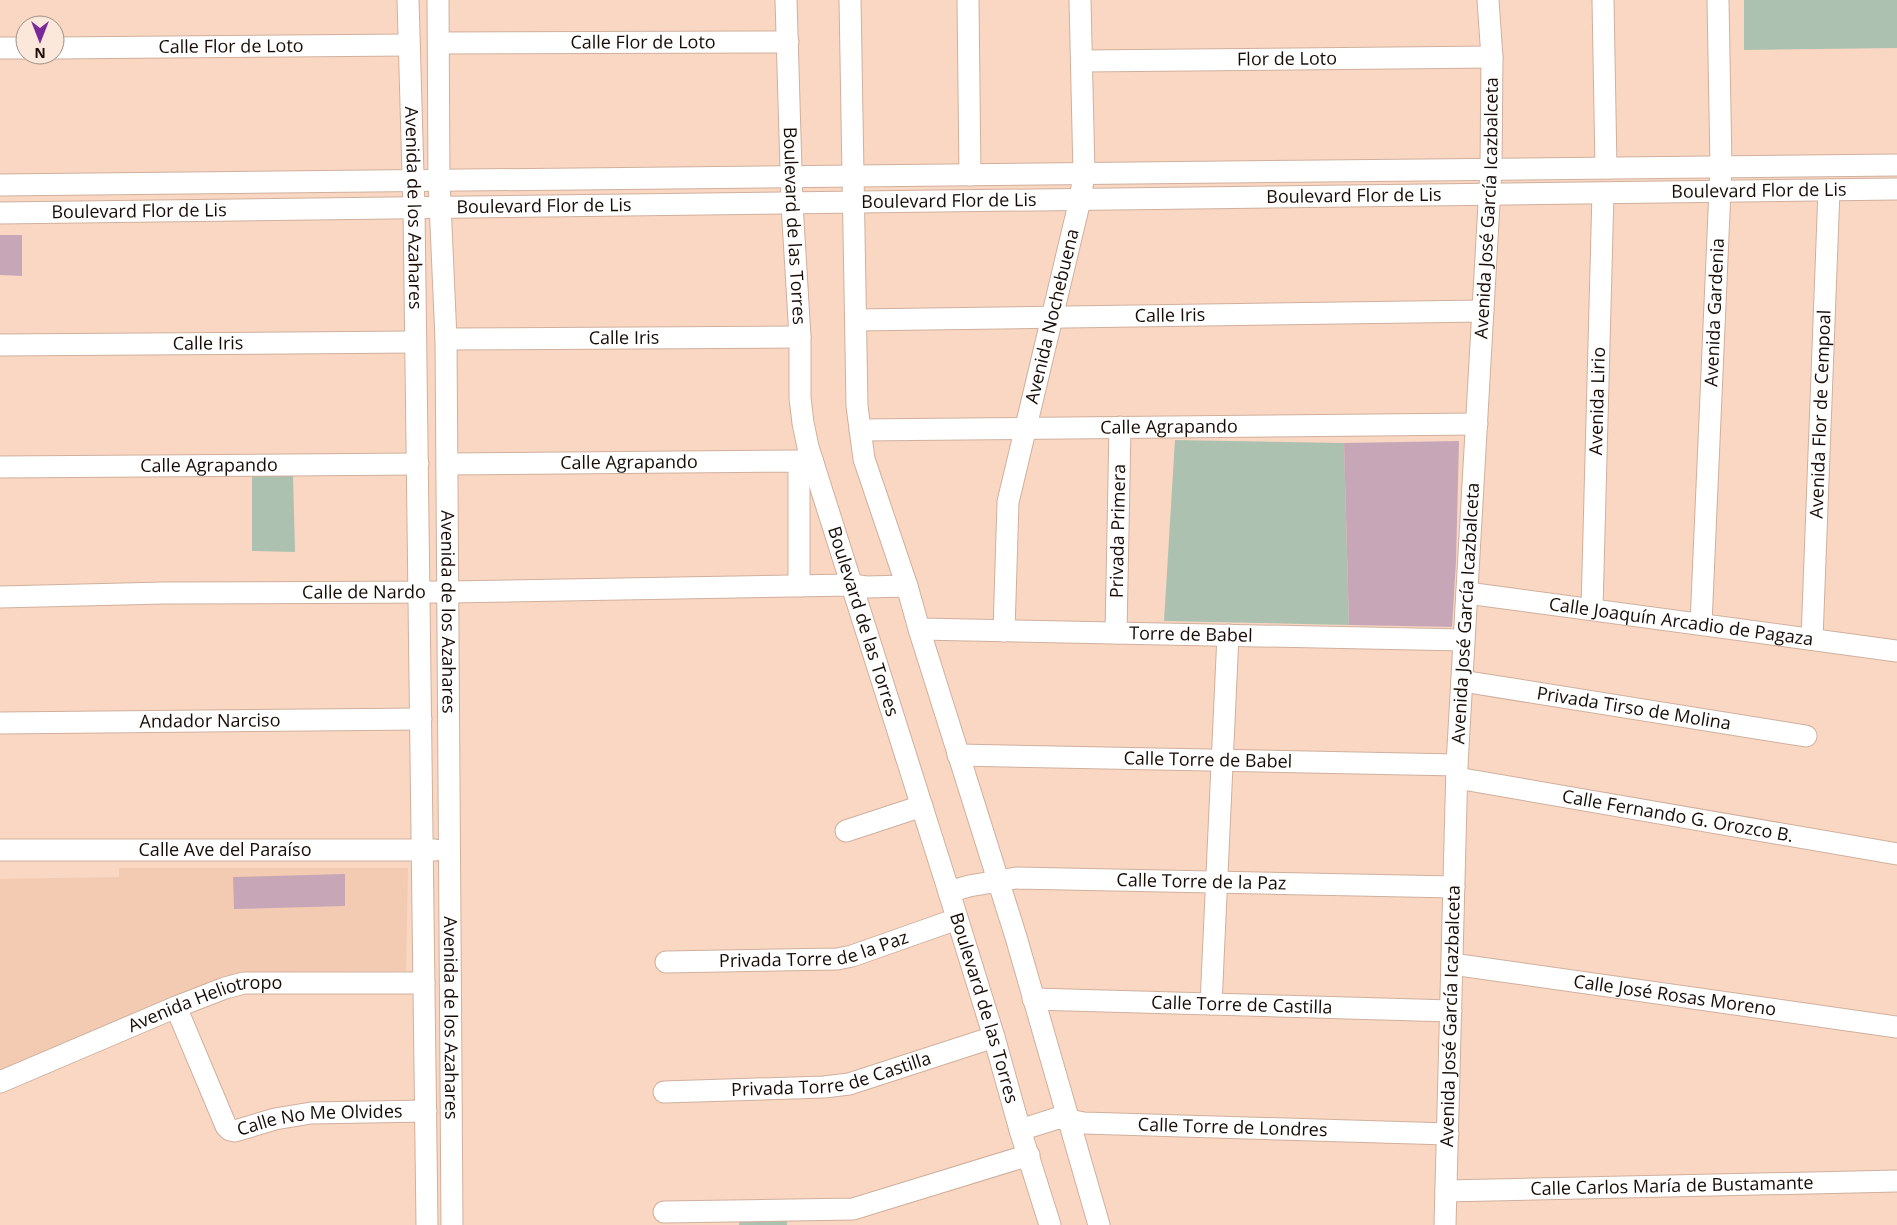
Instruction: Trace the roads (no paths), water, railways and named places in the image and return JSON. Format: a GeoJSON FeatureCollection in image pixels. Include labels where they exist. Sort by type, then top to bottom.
{"type":"FeatureCollection","features":[{"type":"Feature","properties":{"kind":"street","name":"Avenida de los Azahares"},"geometry":{"type":"LineString","coordinates":[[408,0],[418,464],[427,1225]]}},
{"type":"Feature","properties":{"kind":"street","name":"Avenida de los Azahares"},"geometry":{"type":"LineString","coordinates":[[438,0],[440,208],[446,339],[451,850],[452,1225]]}},
{"type":"Feature","properties":{"kind":"street","name":"Boulevard de las Torres"},"geometry":{"type":"LineString","coordinates":[[786,0],[792,204],[800,337],[800,398],[806,462],[852,585],[994,1037],[1020,1130],[1050,1225]]}},
{"type":"Feature","properties":{"kind":"street"},"geometry":{"type":"LineString","coordinates":[[850,0],[857,406],[864,459],[907,586],[997,881],[1016,937],[1099,1225]]}},
{"type":"Feature","properties":{"kind":"street"},"geometry":{"type":"LineString","coordinates":[[968,0],[970,175]]}},
{"type":"Feature","properties":{"kind":"street","name":"Avenida Nochebuena"},"geometry":{"type":"LineString","coordinates":[[1004,631],[1008,502],[1053,317],[1080,200],[1084,174],[1080,0]]}},
{"type":"Feature","properties":{"kind":"street","name":"Avenida José García Icazbalceta"},"geometry":{"type":"LineString","coordinates":[[1445,1225],[1457,772],[1491,169],[1492,57],[1488,0]]}},
{"type":"Feature","properties":{"kind":"street"},"geometry":{"type":"LineString","coordinates":[[1603,0],[1606,168]]}},
{"type":"Feature","properties":{"kind":"street","name":"Avenida Gardenia"},"geometry":{"type":"LineString","coordinates":[[1702,624],[1721,167],[1718,0]]}},
{"type":"Feature","properties":{"kind":"street","name":"Calle Flor de Loto"},"geometry":{"type":"LineString","coordinates":[[439,43],[788,42]]}},
{"type":"Feature","properties":{"kind":"street","name":"Calle Flor de Loto"},"geometry":{"type":"LineString","coordinates":[[65,48],[409,44]]}},
{"type":"Feature","properties":{"kind":"street"},"geometry":{"type":"LineString","coordinates":[[0,48],[15,48]]}},
{"type":"Feature","properties":{"kind":"street","name":"Flor de Loto"},"geometry":{"type":"LineString","coordinates":[[1082,61],[1492,57]]}},
{"type":"Feature","properties":{"kind":"street","name":"Boulevard Flor de Lis"},"geometry":{"type":"LineString","coordinates":[[0,185],[1897,165]]}},
{"type":"Feature","properties":{"kind":"street","name":"Boulevard Flor de Lis"},"geometry":{"type":"LineString","coordinates":[[0,213],[1897,189]]}},
{"type":"Feature","properties":{"kind":"street","name":"Avenida Flor de Cempoal"},"geometry":{"type":"LineString","coordinates":[[1812,638],[1829,190]]}},
{"type":"Feature","properties":{"kind":"street","name":"Avenida Lirio"},"geometry":{"type":"LineString","coordinates":[[1592,609],[1603,193]]}},
{"type":"Feature","properties":{"kind":"street","name":"Calle Iris"},"geometry":{"type":"LineString","coordinates":[[856,320],[1483,311]]}},
{"type":"Feature","properties":{"kind":"street","name":"Calle Iris"},"geometry":{"type":"LineString","coordinates":[[446,339],[800,337]]}},
{"type":"Feature","properties":{"kind":"street","name":"Calle Iris"},"geometry":{"type":"LineString","coordinates":[[0,345],[415,342]]}},
{"type":"Feature","properties":{"kind":"street","name":"Calle Agrapando"},"geometry":{"type":"LineString","coordinates":[[860,430],[1477,424]]}},
{"type":"Feature","properties":{"kind":"street","name":"Privada Primera"},"geometry":{"type":"LineString","coordinates":[[1116,633],[1120,427]]}},
{"type":"Feature","properties":{"kind":"street"},"geometry":{"type":"LineString","coordinates":[[798,586],[806,462]]}},
{"type":"Feature","properties":{"kind":"street","name":"Calle Agrapando"},"geometry":{"type":"LineString","coordinates":[[447,464],[806,462]]}},
{"type":"Feature","properties":{"kind":"street","name":"Calle Agrapando"},"geometry":{"type":"LineString","coordinates":[[0,467],[418,464]]}},
{"type":"Feature","properties":{"kind":"street","name":"Calle de Nardo"},"geometry":{"type":"LineString","coordinates":[[0,597],[174,593],[448,592],[852,585],[866,587],[907,586]]}},
{"type":"Feature","properties":{"kind":"street","name":"Calle Joaquín Arcadio de Pagaza"},"geometry":{"type":"LineString","coordinates":[[1467,593],[1812,638],[1897,651]]}},
{"type":"Feature","properties":{"kind":"street","name":"Torre de Babel"},"geometry":{"type":"LineString","coordinates":[[919,629],[1463,640]]}},
{"type":"Feature","properties":{"kind":"street"},"geometry":{"type":"LineString","coordinates":[[1211,1004],[1228,635]]}},
{"type":"Feature","properties":{"kind":"street","name":"Privada Tirso de Molina"},"geometry":{"type":"LineString","coordinates":[[1462,681],[1806,736]]}},
{"type":"Feature","properties":{"kind":"street","name":"Andador Narciso"},"geometry":{"type":"LineString","coordinates":[[0,723],[421,720]]}},
{"type":"Feature","properties":{"kind":"street","name":"Calle Torre de Babel"},"geometry":{"type":"LineString","coordinates":[[958,755],[1223,760],[1457,772]]}},
{"type":"Feature","properties":{"kind":"street","name":"Calle Fernando G. Orozco B."},"geometry":{"type":"LineString","coordinates":[[1457,772],[1897,854]]}},
{"type":"Feature","properties":{"kind":"street"},"geometry":{"type":"LineString","coordinates":[[846,831],[922,806]]}},
{"type":"Feature","properties":{"kind":"street","name":"Calle Ave del Paraíso"},"geometry":{"type":"LineString","coordinates":[[0,850],[451,850]]}},
{"type":"Feature","properties":{"kind":"street","name":"Calle Torre de la Paz"},"geometry":{"type":"LineString","coordinates":[[949,892],[1016,878],[1454,887]]}},
{"type":"Feature","properties":{"kind":"street","name":"Privada Torre de la Paz"},"geometry":{"type":"LineString","coordinates":[[666,962],[837,959],[852,956],[957,919]]}},
{"type":"Feature","properties":{"kind":"street","name":"Calle José Rosas Moreno"},"geometry":{"type":"LineString","coordinates":[[1452,964],[1897,1027]]}},
{"type":"Feature","properties":{"kind":"street","name":"Avenida Heliotropo"},"geometry":{"type":"LineString","coordinates":[[0,1082],[176,1007],[244,982],[424,983]]}},
{"type":"Feature","properties":{"kind":"street","name":"Calle Torre de Castilla"},"geometry":{"type":"LineString","coordinates":[[1033,1000],[1451,1010]]}},
{"type":"Feature","properties":{"kind":"street","name":"Calle No Me Olvides"},"geometry":{"type":"LineString","coordinates":[[176,1007],[226,1126],[230,1130],[235,1131],[274,1119],[311,1113],[426,1111]]}},
{"type":"Feature","properties":{"kind":"street","name":"Privada Torre de Castilla"},"geometry":{"type":"LineString","coordinates":[[664,1092],[824,1087],[849,1084],[994,1037]]}},
{"type":"Feature","properties":{"kind":"street","name":"Calle Torre de Londres"},"geometry":{"type":"LineString","coordinates":[[1020,1130],[1058,1118],[1084,1123],[1448,1134]]}},
{"type":"Feature","properties":{"kind":"street"},"geometry":{"type":"LineString","coordinates":[[664,1212],[715,1218],[791,1218],[853,1209],[1029,1155]]}},
{"type":"Feature","properties":{"kind":"street","name":"Calle Carlos María de Bustamante"},"geometry":{"type":"LineString","coordinates":[[1446,1191],[1897,1181]]}}]}
